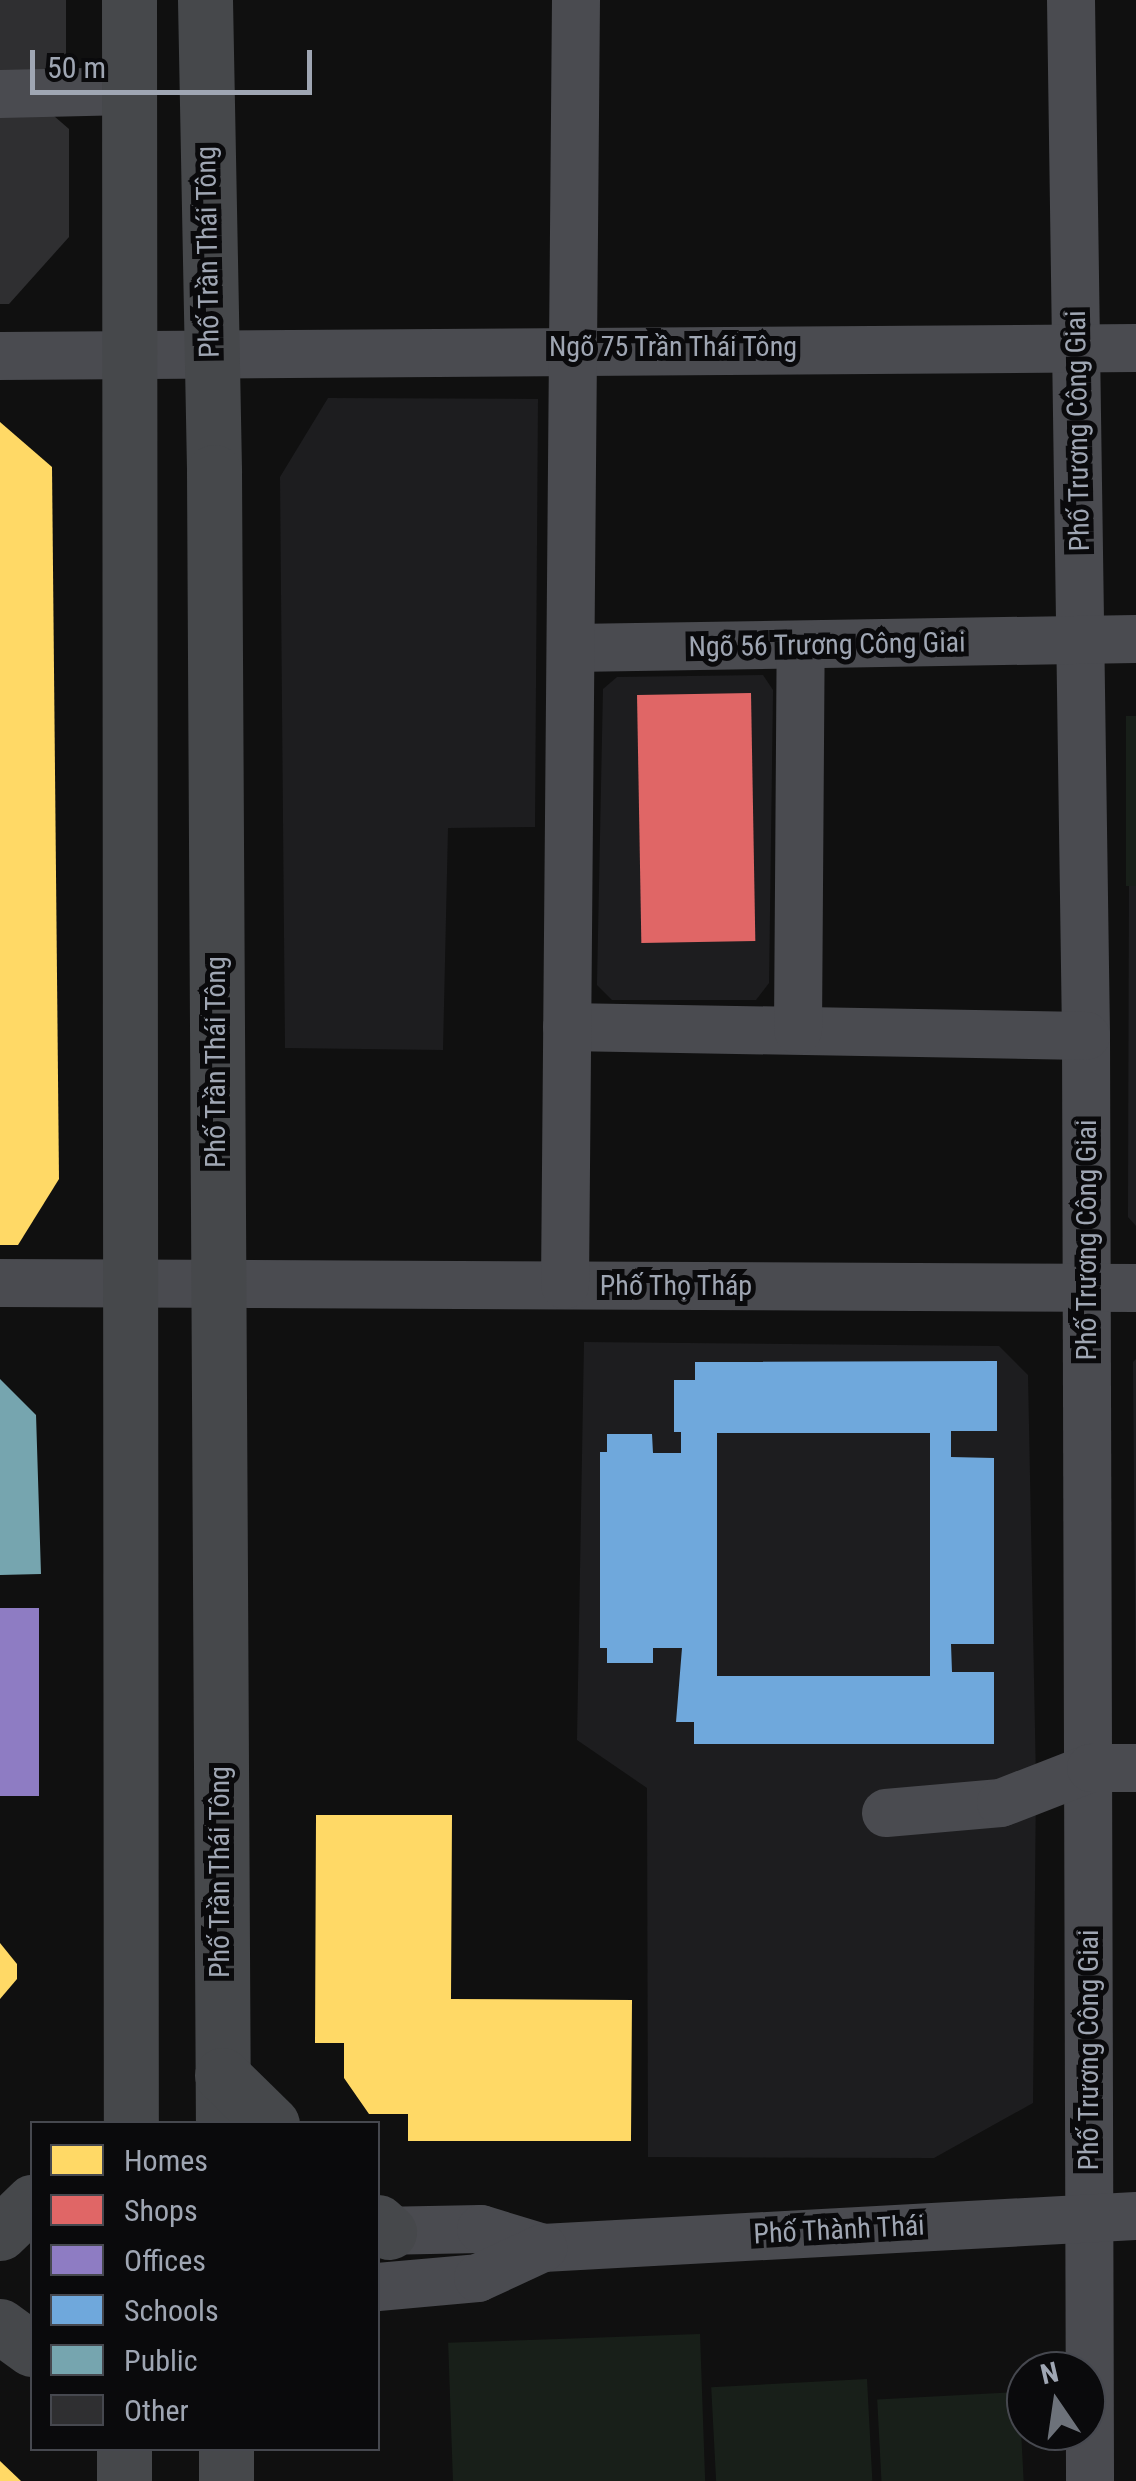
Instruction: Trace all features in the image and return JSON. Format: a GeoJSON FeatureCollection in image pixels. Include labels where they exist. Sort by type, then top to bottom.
{"type":"FeatureCollection","features":[{"type":"Feature","properties":{"kind":"main road"},"geometry":{"type":"LineString","coordinates":[[125,2115],[131,1284],[129,0]]}},
{"type":"Feature","properties":{"kind":"main road","name":"Phố Trần Thái Tông"},"geometry":{"type":"LineString","coordinates":[[205,0],[223,2100]]}},
{"type":"Feature","properties":{"kind":"main road"},"geometry":{"type":"LineString","coordinates":[[223,2100],[266,2121]]}},
{"type":"Feature","properties":{"kind":"main road"},"geometry":{"type":"LineString","coordinates":[[0,2234],[30,2204]]}},
{"type":"Feature","properties":{"kind":"main road"},"geometry":{"type":"LineString","coordinates":[[0,2326],[30,2348]]}},
{"type":"Feature","properties":{"kind":"street"},"geometry":{"type":"LineString","coordinates":[[565,1286],[576,0]]}},
{"type":"Feature","properties":{"kind":"street","name":"Phố Trương Công Giai"},"geometry":{"type":"LineString","coordinates":[[1071,0],[1087,1288],[1113,1768],[1089,2217],[1090,2481]]}},
{"type":"Feature","properties":{"kind":"street"},"geometry":{"type":"LineString","coordinates":[[0,94],[130,91]]}},
{"type":"Feature","properties":{"kind":"street","name":"Ngõ 75 Trần Thái Tông"},"geometry":{"type":"LineString","coordinates":[[0,356],[130,356],[209,350],[1136,348]]}},
{"type":"Feature","properties":{"kind":"street","name":"Ngõ 56 Trương Công Giai"},"geometry":{"type":"LineString","coordinates":[[573,648],[1136,638]]}},
{"type":"Feature","properties":{"kind":"street"},"geometry":{"type":"LineString","coordinates":[[798,1030],[801,646]]}},
{"type":"Feature","properties":{"kind":"street"},"geometry":{"type":"LineString","coordinates":[[567,1026],[1086,1036]]}},
{"type":"Feature","properties":{"kind":"street","name":"Phố Thọ Tháp"},"geometry":{"type":"LineString","coordinates":[[0,1284],[1136,1288]]}},
{"type":"Feature","properties":{"kind":"street"},"geometry":{"type":"LineString","coordinates":[[886,1813],[1001,1803],[1113,1768]]}},
{"type":"Feature","properties":{"kind":"street","name":"Phố Thành Thái"},"geometry":{"type":"LineString","coordinates":[[381,2228],[481,2229],[543,2248],[1136,2216]]}},
{"type":"Feature","properties":{"kind":"street"},"geometry":{"type":"LineString","coordinates":[[0,2253],[30,2248]]}},
{"type":"Feature","properties":{"kind":"street","name":"Phố Thành Thái"},"geometry":{"type":"LineString","coordinates":[[380,2287],[478,2278],[543,2248]]}},
{"type":"Feature","properties":{"kind":"street"},"geometry":{"type":"LineString","coordinates":[[0,2312],[30,2311]]}},
{"type":"Feature","properties":{"kind":"shaded area"},"geometry":{"type":"Polygon","coordinates":[[[328,398],[538,399],[535,827],[448,828],[443,1050],[285,1048],[280,477],[328,398]]]}},
{"type":"Feature","properties":{"kind":"shaded area"},"geometry":{"type":"Polygon","coordinates":[[[763,675],[773,690],[769,983],[756,1000],[612,1000],[597,985],[603,689],[617,677],[763,675]]]}},
{"type":"Feature","properties":{"kind":"shaded area"},"geometry":{"type":"Polygon","coordinates":[[[1126,716],[1136,716],[1136,886],[1126,886],[1126,716]]]}},
{"type":"Feature","properties":{"kind":"shaded area"},"geometry":{"type":"Polygon","coordinates":[[[1129,886],[1136,886],[1136,1226],[1128,1217],[1129,886]]]}},
{"type":"Feature","properties":{"kind":"shaded area"},"geometry":{"type":"Polygon","coordinates":[[[584,1342],[999,1346],[1028,1375],[1036,1780],[1033,2103],[934,2158],[648,2157],[647,1788],[577,1740],[584,1342]]]}},
{"type":"Feature","properties":{"kind":"shaded area"},"geometry":{"type":"Polygon","coordinates":[[[1136,1359],[1136,1718],[1133,1362],[1136,1359]]]}},
{"type":"Feature","properties":{"kind":"shaded area"},"geometry":{"type":"Polygon","coordinates":[[[700,2334],[705,2481],[453,2481],[448,2343],[700,2334]]]}},
{"type":"Feature","properties":{"kind":"shaded area"},"geometry":{"type":"Polygon","coordinates":[[[867,2379],[872,2481],[716,2481],[711,2387],[867,2379]]]}},
{"type":"Feature","properties":{"kind":"shaded area"},"geometry":{"type":"Polygon","coordinates":[[[1006,2393],[1006,2451],[1022,2451],[1024,2481],[881,2481],[877,2399],[1006,2393]]]}},
{"type":"Feature","properties":{"kind":"building: Homes"},"geometry":{"type":"Polygon","coordinates":[[[0,422],[52,467],[59,1179],[18,1245],[0,1245],[0,422]]]}},
{"type":"Feature","properties":{"kind":"building: Homes"},"geometry":{"type":"Polygon","coordinates":[[[316,1815],[452,1815],[451,1999],[632,2000],[631,2141],[408,2141],[408,2114],[369,2114],[344,2078],[344,2043],[315,2043],[316,1815]]]}},
{"type":"Feature","properties":{"kind":"building: Homes"},"geometry":{"type":"Polygon","coordinates":[[[0,1943],[17,1964],[17,1979],[0,1999],[0,1943]]]}},
{"type":"Feature","properties":{"kind":"building: Homes"},"geometry":{"type":"Polygon","coordinates":[[[0,2461],[21,2481],[0,2481],[0,2461]]]}},
{"type":"Feature","properties":{"kind":"building: Shops"},"geometry":{"type":"Polygon","coordinates":[[[751,693],[755,941],[641,943],[637,695],[751,693]]]}},
{"type":"Feature","properties":{"kind":"building: Offices"},"geometry":{"type":"Polygon","coordinates":[[[0,1608],[39,1608],[39,1796],[0,1796],[0,1608]]]}},
{"type":"Feature","properties":{"kind":"building: Schools"},"geometry":{"type":"Polygon","coordinates":[[[997,1361],[997,1431],[951,1431],[951,1457],[994,1458],[994,1644],[951,1644],[952,1672],[994,1672],[994,1744],[694,1744],[694,1722],[676,1722],[682,1648],[653,1648],[653,1663],[607,1663],[607,1648],[600,1648],[600,1452],[607,1452],[607,1434],[652,1434],[653,1453],[681,1453],[681,1432],[674,1432],[674,1380],[695,1380],[695,1362],[997,1361]],[[717,1433],[717,1676],[930,1676],[930,1433],[717,1433]]]}},
{"type":"Feature","properties":{"kind":"building: Public"},"geometry":{"type":"Polygon","coordinates":[[[0,1379],[36,1415],[41,1574],[0,1575],[0,1379]]]}},
{"type":"Feature","properties":{"kind":"building: Other"},"geometry":{"type":"Polygon","coordinates":[[[0,0],[66,0],[66,58],[46,83],[0,83],[0,0]]]}},
{"type":"Feature","properties":{"kind":"building: Other"},"geometry":{"type":"Polygon","coordinates":[[[46,109],[69,129],[69,237],[9,304],[0,304],[0,110],[46,109]]]}}]}
